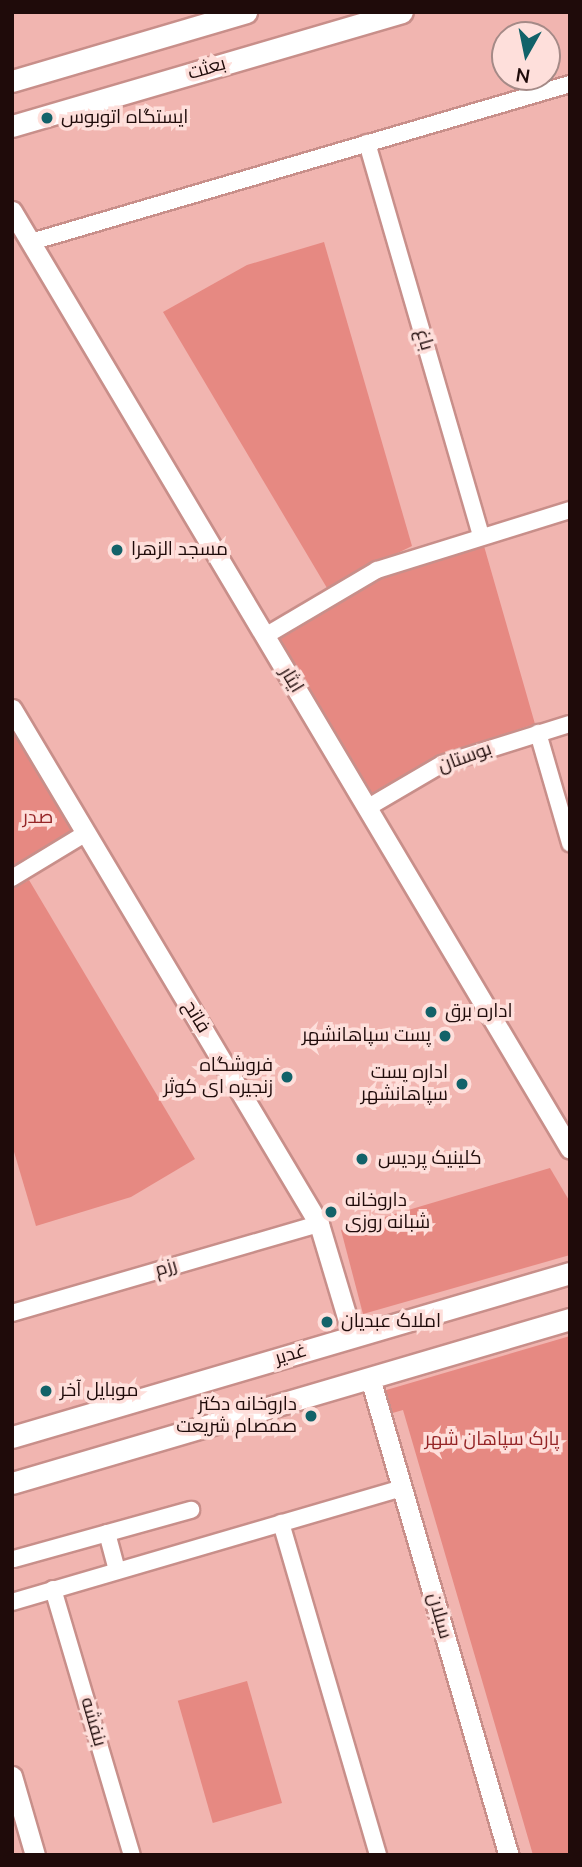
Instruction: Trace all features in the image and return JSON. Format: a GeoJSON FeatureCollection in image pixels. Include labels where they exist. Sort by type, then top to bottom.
{"type":"FeatureCollection","features":[{"type":"Feature","properties":{"kind":"main road"},"geometry":{"type":"LineString","coordinates":[[12,81],[246,12]]}},
{"type":"Feature","properties":{"kind":"main road","name":"بعثت"},"geometry":{"type":"LineString","coordinates":[[12,127],[402,12]]}},
{"type":"Feature","properties":{"kind":"main road","name":"غدیر"},"geometry":{"type":"LineString","coordinates":[[12,1437],[570,1273]]}},
{"type":"Feature","properties":{"kind":"main road"},"geometry":{"type":"LineString","coordinates":[[12,1483],[570,1319]]}},
{"type":"Feature","properties":{"kind":"street"},"geometry":{"type":"LineString","coordinates":[[31,242],[570,84]]}},
{"type":"Feature","properties":{"kind":"street","name":"باغ"},"geometry":{"type":"LineString","coordinates":[[366,143],[481,536]]}},
{"type":"Feature","properties":{"kind":"street","name":"ایثار"},"geometry":{"type":"LineString","coordinates":[[12,211],[570,1149]]}},
{"type":"Feature","properties":{"kind":"street"},"geometry":{"type":"LineString","coordinates":[[265,636],[377,570],[570,510]]}},
{"type":"Feature","properties":{"kind":"street","name":"فاتح"},"geometry":{"type":"LineString","coordinates":[[12,709],[319,1224],[353,1337]]}},
{"type":"Feature","properties":{"kind":"street","name":"بوستان"},"geometry":{"type":"LineString","coordinates":[[367,808],[442,764],[570,724]]}},
{"type":"Feature","properties":{"kind":"street"},"geometry":{"type":"LineString","coordinates":[[538,733],[570,844]]}},
{"type":"Feature","properties":{"kind":"street"},"geometry":{"type":"LineString","coordinates":[[12,878],[86,833]]}},
{"type":"Feature","properties":{"kind":"street","name":"رزم"},"geometry":{"type":"LineString","coordinates":[[12,1313],[319,1224]]}},
{"type":"Feature","properties":{"kind":"street","name":"سبلان"},"geometry":{"type":"LineString","coordinates":[[370,1378],[509,1855]]}},
{"type":"Feature","properties":{"kind":"street"},"geometry":{"type":"LineString","coordinates":[[12,1602],[402,1488]]}},
{"type":"Feature","properties":{"kind":"street"},"geometry":{"type":"LineString","coordinates":[[14,1559],[191,1510]]}},
{"type":"Feature","properties":{"kind":"street"},"geometry":{"type":"LineString","coordinates":[[281,1523],[377,1855]]}},
{"type":"Feature","properties":{"kind":"street"},"geometry":{"type":"LineString","coordinates":[[107,1534],[117,1571]]}},
{"type":"Feature","properties":{"kind":"street","name":"بنفشه"},"geometry":{"type":"LineString","coordinates":[[53,1589],[132,1855]]}},
{"type":"Feature","properties":{"kind":"street"},"geometry":{"type":"LineString","coordinates":[[12,1776],[35,1855]]}},
{"type":"Feature","properties":{"kind":"green space"},"geometry":{"type":"Polygon","coordinates":[[[324,242],[412,546],[327,588],[163,312],[247,265],[324,242]]]}},
{"type":"Feature","properties":{"kind":"green space"},"geometry":{"type":"Polygon","coordinates":[[[484,546],[535,724],[438,755],[372,793],[280,639],[381,579],[484,546]]]}},
{"type":"Feature","properties":{"kind":"green space","name":"صدر"},"geometry":{"type":"Polygon","coordinates":[[[12,724],[75,829],[12,866],[12,724]]]}},
{"type":"Feature","properties":{"kind":"green space"},"geometry":{"type":"Polygon","coordinates":[[[29,880],[195,1159],[131,1197],[36,1226],[12,1145],[12,889],[29,880]]]}},
{"type":"Feature","properties":{"kind":"green space"},"geometry":{"type":"Polygon","coordinates":[[[550,1168],[570,1202],[570,1255],[363,1314],[341,1230],[550,1168]]]}},
{"type":"Feature","properties":{"kind":"green space","name":"پارک سپاهان شهر"},"geometry":{"type":"Polygon","coordinates":[[[570,1336],[570,1855],[533,1855],[403,1410],[389,1414],[383,1391],[570,1336]]]}},
{"type":"Feature","properties":{"kind":"green space"},"geometry":{"type":"Polygon","coordinates":[[[247,1681],[282,1803],[213,1823],[178,1701],[247,1681]]]}},
{"type":"Feature","properties":{"kind":"place","name":"ایستگاه اتوبوس"},"geometry":{"type":"Point","coordinates":[47,118]}},
{"type":"Feature","properties":{"kind":"place","name":"مسجد الزهرا"},"geometry":{"type":"Point","coordinates":[117,550]}},
{"type":"Feature","properties":{"kind":"place","name":"اداره برق"},"geometry":{"type":"Point","coordinates":[431,1012]}},
{"type":"Feature","properties":{"kind":"place","name":"پست سپاهانشهر"},"geometry":{"type":"Point","coordinates":[445,1036]}},
{"type":"Feature","properties":{"kind":"place","name":"فروشگاه زنجیره ای کوثر"},"geometry":{"type":"Point","coordinates":[287,1077]}},
{"type":"Feature","properties":{"kind":"place","name":"اداره پست سپاهانشهر"},"geometry":{"type":"Point","coordinates":[462,1084]}},
{"type":"Feature","properties":{"kind":"place","name":"کلینیک پردیس"},"geometry":{"type":"Point","coordinates":[362,1159]}},
{"type":"Feature","properties":{"kind":"place","name":"داروخانه شبانه روزی"},"geometry":{"type":"Point","coordinates":[331,1212]}},
{"type":"Feature","properties":{"kind":"place","name":"املاک عبدیان"},"geometry":{"type":"Point","coordinates":[327,1322]}},
{"type":"Feature","properties":{"kind":"place","name":"موبایل آخر"},"geometry":{"type":"Point","coordinates":[46,1391]}},
{"type":"Feature","properties":{"kind":"place","name":"داروخانه دکتر صمصام شریعت"},"geometry":{"type":"Point","coordinates":[311,1416]}}]}
